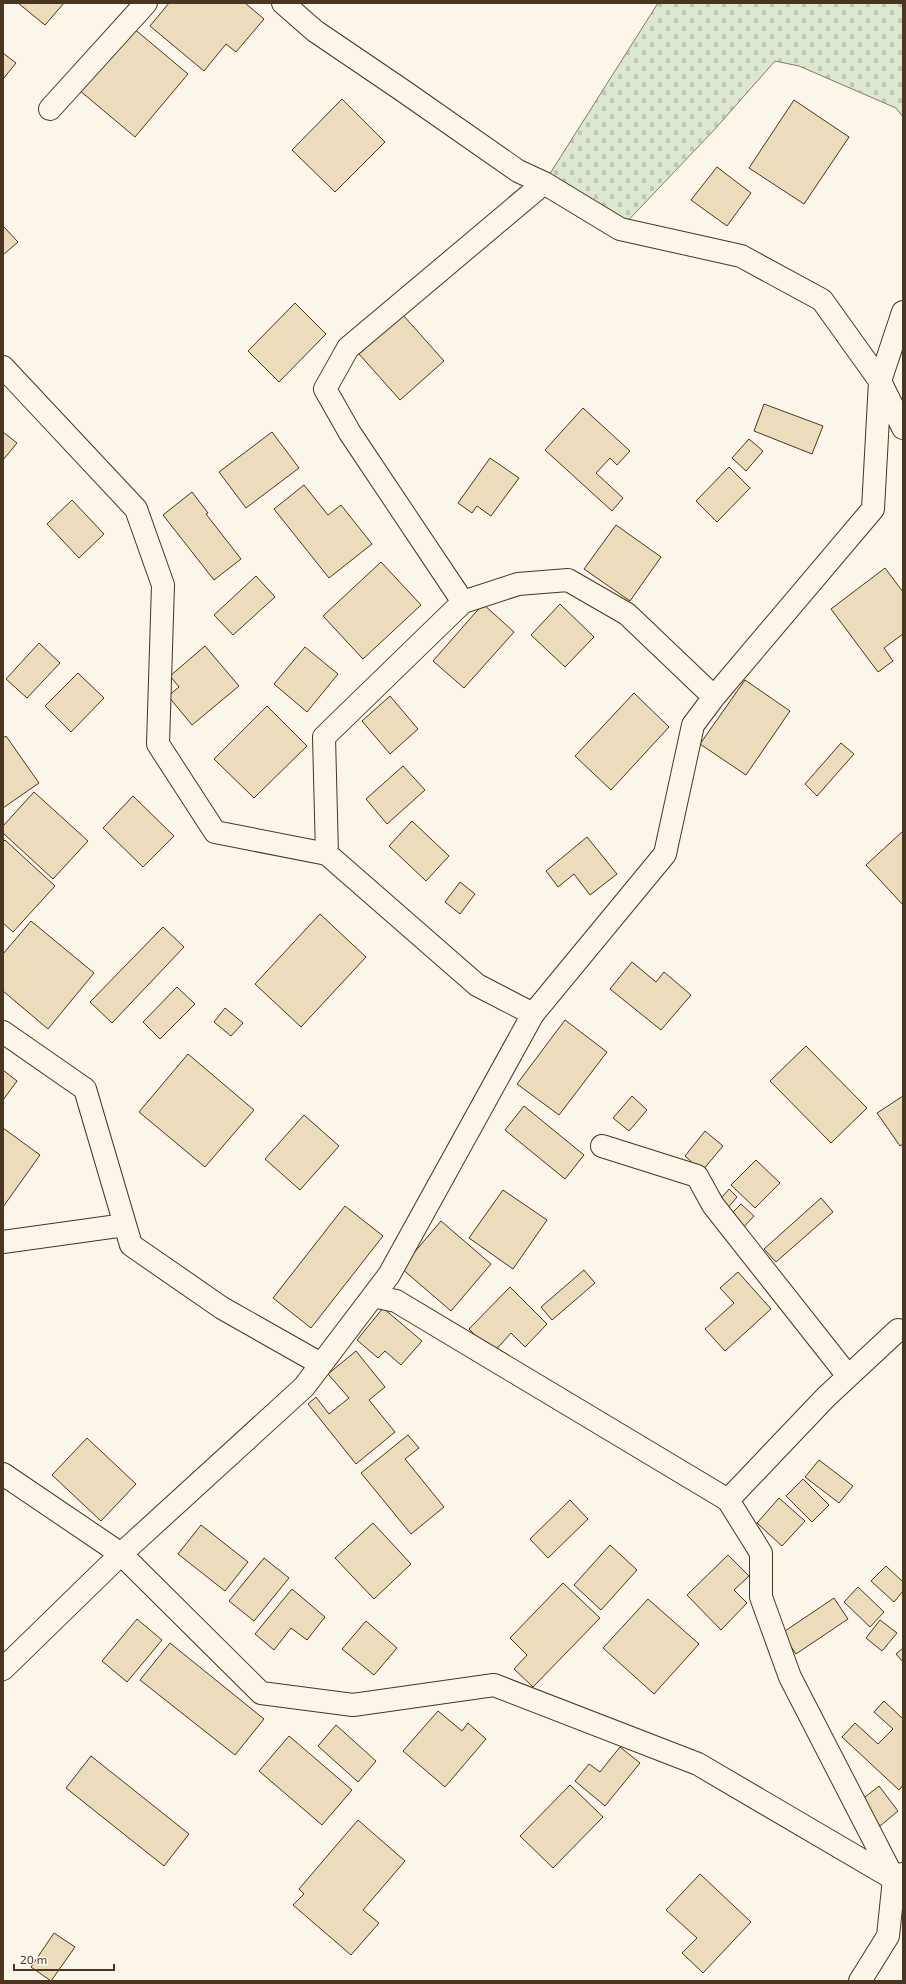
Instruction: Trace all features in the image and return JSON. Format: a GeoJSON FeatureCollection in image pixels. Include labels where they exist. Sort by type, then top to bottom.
{"type":"FeatureCollection","features":[{"type":"Feature","properties":{"kind":"street"},"geometry":{"type":"LineString","coordinates":[[50,109],[146,3]]}},
{"type":"Feature","properties":{"kind":"street"},"geometry":{"type":"LineString","coordinates":[[284,3],[315,31],[518,171],[544,183],[620,229],[741,256],[822,300],[880,381],[903,428]]}},
{"type":"Feature","properties":{"kind":"street"},"geometry":{"type":"LineString","coordinates":[[463,602],[350,433],[326,389],[348,348],[544,183]]}},
{"type":"Feature","properties":{"kind":"street"},"geometry":{"type":"LineString","coordinates":[[5,1662],[304,1387],[389,1275],[533,1014],[665,854],[693,725],[714,697],[873,509],[880,381],[903,312]]}},
{"type":"Feature","properties":{"kind":"street"},"geometry":{"type":"LineString","coordinates":[[3,367],[136,509],[163,585],[158,744],[215,832],[327,854],[477,985],[533,1014]]}},
{"type":"Feature","properties":{"kind":"street"},"geometry":{"type":"LineString","coordinates":[[327,854],[324,737],[463,602],[518,584],[568,580],[627,614],[714,697]]}},
{"type":"Feature","properties":{"kind":"street"},"geometry":{"type":"LineString","coordinates":[[3,1032],[85,1089],[131,1245],[222,1308],[321,1364]]}},
{"type":"Feature","properties":{"kind":"street"},"geometry":{"type":"LineString","coordinates":[[602,1146],[697,1176],[713,1205],[848,1376]]}},
{"type":"Feature","properties":{"kind":"street"},"geometry":{"type":"LineString","coordinates":[[3,1242],[126,1226]]}},
{"type":"Feature","properties":{"kind":"street"},"geometry":{"type":"LineString","coordinates":[[373,1296],[396,1300],[728,1500],[760,1553],[761,1597],[790,1677],[899,1876],[888,1936],[860,1981]]}},
{"type":"Feature","properties":{"kind":"street"},"geometry":{"type":"LineString","coordinates":[[728,1500],[826,1397],[898,1330],[903,1332]]}},
{"type":"Feature","properties":{"kind":"street"},"geometry":{"type":"LineString","coordinates":[[3,1474],[121,1554],[261,1693],[353,1705],[494,1685],[698,1764],[899,1876]]}},
{"type":"Feature","properties":{"kind":"green space"},"geometry":{"type":"Polygon","coordinates":[[[658,3],[903,3],[903,117],[896,108],[799,66],[775,61],[715,129],[620,229],[544,183],[658,3]]]}},
{"type":"Feature","properties":{"kind":"building"},"geometry":{"type":"Polygon","coordinates":[[[18,3],[64,3],[45,25],[18,3]]]}},
{"type":"Feature","properties":{"kind":"building"},"geometry":{"type":"Polygon","coordinates":[[[169,3],[245,3],[264,19],[236,52],[226,44],[204,71],[150,26],[169,3]]]}},
{"type":"Feature","properties":{"kind":"building"},"geometry":{"type":"Polygon","coordinates":[[[132,27],[188,74],[135,137],[79,90],[132,27]]]}},
{"type":"Feature","properties":{"kind":"building"},"geometry":{"type":"Polygon","coordinates":[[[3,53],[16,63],[3,79],[3,53]]]}},
{"type":"Feature","properties":{"kind":"building"},"geometry":{"type":"Polygon","coordinates":[[[342,99],[385,142],[335,192],[292,150],[342,99]]]}},
{"type":"Feature","properties":{"kind":"building"},"geometry":{"type":"Polygon","coordinates":[[[794,100],[849,137],[804,204],[749,168],[794,100]]]}},
{"type":"Feature","properties":{"kind":"building"},"geometry":{"type":"Polygon","coordinates":[[[717,167],[751,193],[727,226],[691,200],[717,167]]]}},
{"type":"Feature","properties":{"kind":"building"},"geometry":{"type":"Polygon","coordinates":[[[3,226],[18,242],[3,255],[3,226]]]}},
{"type":"Feature","properties":{"kind":"building"},"geometry":{"type":"Polygon","coordinates":[[[295,303],[326,334],[279,382],[248,351],[295,303]]]}},
{"type":"Feature","properties":{"kind":"building"},"geometry":{"type":"Polygon","coordinates":[[[403,315],[444,361],[400,400],[359,354],[403,315]]]}},
{"type":"Feature","properties":{"kind":"building"},"geometry":{"type":"Polygon","coordinates":[[[764,404],[823,426],[812,454],[754,431],[764,404]]]}},
{"type":"Feature","properties":{"kind":"building"},"geometry":{"type":"Polygon","coordinates":[[[583,408],[630,451],[617,465],[610,458],[596,473],[623,498],[612,511],[545,450],[583,408]]]}},
{"type":"Feature","properties":{"kind":"building"},"geometry":{"type":"Polygon","coordinates":[[[3,432],[17,443],[3,460],[3,432]]]}},
{"type":"Feature","properties":{"kind":"building"},"geometry":{"type":"Polygon","coordinates":[[[272,432],[299,468],[246,508],[219,472],[272,432]]]}},
{"type":"Feature","properties":{"kind":"building"},"geometry":{"type":"Polygon","coordinates":[[[749,439],[763,451],[746,471],[732,458],[749,439]]]}},
{"type":"Feature","properties":{"kind":"building"},"geometry":{"type":"Polygon","coordinates":[[[490,458],[519,478],[491,516],[477,506],[472,513],[458,503],[490,458]]]}},
{"type":"Feature","properties":{"kind":"building"},"geometry":{"type":"Polygon","coordinates":[[[729,467],[750,488],[717,522],[696,501],[729,467]]]}},
{"type":"Feature","properties":{"kind":"building"},"geometry":{"type":"Polygon","coordinates":[[[304,485],[328,515],[341,505],[372,544],[329,578],[274,509],[304,485]]]}},
{"type":"Feature","properties":{"kind":"building"},"geometry":{"type":"Polygon","coordinates":[[[192,492],[208,513],[206,514],[241,559],[214,580],[163,515],[192,492]]]}},
{"type":"Feature","properties":{"kind":"building"},"geometry":{"type":"Polygon","coordinates":[[[72,500],[104,534],[79,558],[47,524],[72,500]]]}},
{"type":"Feature","properties":{"kind":"building"},"geometry":{"type":"Polygon","coordinates":[[[616,525],[661,557],[630,601],[584,569],[616,525]]]}},
{"type":"Feature","properties":{"kind":"building"},"geometry":{"type":"Polygon","coordinates":[[[381,562],[421,605],[363,659],[323,616],[381,562]]]}},
{"type":"Feature","properties":{"kind":"building"},"geometry":{"type":"Polygon","coordinates":[[[885,568],[903,592],[903,634],[884,648],[893,661],[878,672],[831,609],[885,568]]]}},
{"type":"Feature","properties":{"kind":"building"},"geometry":{"type":"Polygon","coordinates":[[[256,576],[275,597],[233,635],[214,615],[256,576]]]}},
{"type":"Feature","properties":{"kind":"building"},"geometry":{"type":"Polygon","coordinates":[[[483,604],[514,632],[464,688],[433,661],[483,604]]]}},
{"type":"Feature","properties":{"kind":"building"},"geometry":{"type":"Polygon","coordinates":[[[560,604],[594,637],[565,667],[531,635],[560,604]]]}},
{"type":"Feature","properties":{"kind":"building"},"geometry":{"type":"Polygon","coordinates":[[[39,643],[60,663],[27,698],[6,679],[39,643]]]}},
{"type":"Feature","properties":{"kind":"building"},"geometry":{"type":"Polygon","coordinates":[[[205,646],[239,686],[192,725],[168,696],[179,687],[170,676],[205,646]]]}},
{"type":"Feature","properties":{"kind":"building"},"geometry":{"type":"Polygon","coordinates":[[[305,647],[338,674],[307,712],[274,684],[305,647]]]}},
{"type":"Feature","properties":{"kind":"building"},"geometry":{"type":"Polygon","coordinates":[[[78,673],[104,698],[71,732],[45,706],[78,673]]]}},
{"type":"Feature","properties":{"kind":"building"},"geometry":{"type":"Polygon","coordinates":[[[745,680],[790,711],[746,775],[700,744],[745,680]]]}},
{"type":"Feature","properties":{"kind":"building"},"geometry":{"type":"Polygon","coordinates":[[[634,693],[669,727],[611,790],[575,756],[634,693]]]}},
{"type":"Feature","properties":{"kind":"building"},"geometry":{"type":"Polygon","coordinates":[[[390,696],[418,729],[390,754],[362,721],[390,696]]]}},
{"type":"Feature","properties":{"kind":"building"},"geometry":{"type":"Polygon","coordinates":[[[267,706],[307,746],[254,798],[214,759],[267,706]]]}},
{"type":"Feature","properties":{"kind":"building"},"geometry":{"type":"Polygon","coordinates":[[[6,736],[39,783],[3,808],[3,738],[6,736]]]}},
{"type":"Feature","properties":{"kind":"building"},"geometry":{"type":"Polygon","coordinates":[[[841,743],[854,754],[817,796],[805,784],[841,743]]]}},
{"type":"Feature","properties":{"kind":"building"},"geometry":{"type":"Polygon","coordinates":[[[403,766],[425,790],[387,824],[366,799],[403,766]]]}},
{"type":"Feature","properties":{"kind":"building"},"geometry":{"type":"Polygon","coordinates":[[[34,792],[88,841],[53,879],[3,833],[3,826],[34,792]]]}},
{"type":"Feature","properties":{"kind":"building"},"geometry":{"type":"Polygon","coordinates":[[[133,796],[174,836],[143,867],[103,828],[133,796]]]}},
{"type":"Feature","properties":{"kind":"building"},"geometry":{"type":"Polygon","coordinates":[[[412,821],[449,856],[426,881],[389,846],[412,821]]]}},
{"type":"Feature","properties":{"kind":"building"},"geometry":{"type":"Polygon","coordinates":[[[903,831],[903,905],[866,865],[903,831]]]}},
{"type":"Feature","properties":{"kind":"building"},"geometry":{"type":"Polygon","coordinates":[[[587,837],[617,874],[590,895],[574,874],[558,887],[546,871],[587,837]]]}},
{"type":"Feature","properties":{"kind":"building"},"geometry":{"type":"Polygon","coordinates":[[[5,840],[55,886],[13,932],[3,923],[3,842],[5,840]]]}},
{"type":"Feature","properties":{"kind":"building"},"geometry":{"type":"Polygon","coordinates":[[[460,882],[475,894],[460,914],[445,902],[460,882]]]}},
{"type":"Feature","properties":{"kind":"building"},"geometry":{"type":"Polygon","coordinates":[[[320,914],[366,957],[301,1027],[255,984],[320,914]]]}},
{"type":"Feature","properties":{"kind":"building"},"geometry":{"type":"Polygon","coordinates":[[[31,921],[94,973],[48,1029],[3,991],[3,954],[31,921]]]}},
{"type":"Feature","properties":{"kind":"building"},"geometry":{"type":"Polygon","coordinates":[[[163,927],[184,947],[112,1023],[90,1002],[163,927]]]}},
{"type":"Feature","properties":{"kind":"building"},"geometry":{"type":"Polygon","coordinates":[[[632,962],[656,982],[664,972],[691,995],[661,1030],[610,989],[632,962]]]}},
{"type":"Feature","properties":{"kind":"building"},"geometry":{"type":"Polygon","coordinates":[[[177,987],[195,1004],[160,1039],[143,1022],[177,987]]]}},
{"type":"Feature","properties":{"kind":"building"},"geometry":{"type":"Polygon","coordinates":[[[225,1008],[243,1023],[231,1036],[214,1022],[225,1008]]]}},
{"type":"Feature","properties":{"kind":"building"},"geometry":{"type":"Polygon","coordinates":[[[565,1020],[607,1052],[559,1115],[517,1084],[565,1020]]]}},
{"type":"Feature","properties":{"kind":"building"},"geometry":{"type":"Polygon","coordinates":[[[806,1046],[867,1108],[831,1143],[770,1081],[806,1046]]]}},
{"type":"Feature","properties":{"kind":"building"},"geometry":{"type":"Polygon","coordinates":[[[188,1054],[254,1110],[205,1167],[139,1112],[188,1054]]]}},
{"type":"Feature","properties":{"kind":"building"},"geometry":{"type":"Polygon","coordinates":[[[3,1070],[17,1081],[3,1100],[3,1070]]]}},
{"type":"Feature","properties":{"kind":"building"},"geometry":{"type":"Polygon","coordinates":[[[632,1096],[647,1110],[629,1131],[613,1118],[632,1096]]]}},
{"type":"Feature","properties":{"kind":"building"},"geometry":{"type":"Polygon","coordinates":[[[903,1096],[903,1144],[900,1146],[877,1113],[903,1096]]]}},
{"type":"Feature","properties":{"kind":"building"},"geometry":{"type":"Polygon","coordinates":[[[524,1106],[584,1155],[565,1179],[505,1130],[524,1106]]]}},
{"type":"Feature","properties":{"kind":"building"},"geometry":{"type":"Polygon","coordinates":[[[304,1115],[339,1146],[300,1190],[265,1159],[304,1115]]]}},
{"type":"Feature","properties":{"kind":"building"},"geometry":{"type":"Polygon","coordinates":[[[3,1128],[40,1155],[3,1207],[3,1128]]]}},
{"type":"Feature","properties":{"kind":"building"},"geometry":{"type":"Polygon","coordinates":[[[705,1131],[723,1146],[702,1171],[685,1156],[705,1131]]]}},
{"type":"Feature","properties":{"kind":"building"},"geometry":{"type":"Polygon","coordinates":[[[756,1160],[780,1183],[755,1208],[731,1185],[756,1160]]]}},
{"type":"Feature","properties":{"kind":"building"},"geometry":{"type":"Polygon","coordinates":[[[729,1189],[737,1197],[726,1210],[717,1203],[729,1189]]]}},
{"type":"Feature","properties":{"kind":"building"},"geometry":{"type":"Polygon","coordinates":[[[503,1190],[547,1220],[513,1269],[469,1238],[503,1190]]]}},
{"type":"Feature","properties":{"kind":"building"},"geometry":{"type":"Polygon","coordinates":[[[821,1198],[833,1212],[776,1262],[764,1249],[821,1198]]]}},
{"type":"Feature","properties":{"kind":"building"},"geometry":{"type":"Polygon","coordinates":[[[741,1204],[754,1216],[739,1232],[726,1219],[741,1204]]]}},
{"type":"Feature","properties":{"kind":"building"},"geometry":{"type":"Polygon","coordinates":[[[345,1206],[383,1236],[311,1328],[273,1298],[345,1206]]]}},
{"type":"Feature","properties":{"kind":"building"},"geometry":{"type":"Polygon","coordinates":[[[441,1221],[491,1264],[451,1311],[401,1268],[441,1221]]]}},
{"type":"Feature","properties":{"kind":"building"},"geometry":{"type":"Polygon","coordinates":[[[584,1270],[595,1283],[552,1320],[541,1307],[584,1270]]]}},
{"type":"Feature","properties":{"kind":"building"},"geometry":{"type":"Polygon","coordinates":[[[738,1272],[771,1309],[725,1351],[705,1329],[734,1303],[720,1288],[738,1272]]]}},
{"type":"Feature","properties":{"kind":"building"},"geometry":{"type":"Polygon","coordinates":[[[510,1287],[547,1324],[525,1347],[511,1333],[493,1353],[469,1329],[510,1287]]]}},
{"type":"Feature","properties":{"kind":"building"},"geometry":{"type":"Polygon","coordinates":[[[383,1308],[422,1341],[401,1365],[385,1351],[378,1358],[357,1340],[383,1308]]]}},
{"type":"Feature","properties":{"kind":"building"},"geometry":{"type":"Polygon","coordinates":[[[356,1351],[385,1387],[369,1400],[395,1432],[356,1464],[308,1404],[316,1397],[329,1414],[349,1398],[328,1374],[356,1351]]]}},
{"type":"Feature","properties":{"kind":"building"},"geometry":{"type":"Polygon","coordinates":[[[408,1435],[419,1448],[405,1459],[444,1507],[411,1534],[361,1473],[408,1435]]]}},
{"type":"Feature","properties":{"kind":"building"},"geometry":{"type":"Polygon","coordinates":[[[87,1438],[136,1484],[101,1521],[52,1475],[87,1438]]]}},
{"type":"Feature","properties":{"kind":"building"},"geometry":{"type":"Polygon","coordinates":[[[819,1460],[853,1486],[839,1503],[805,1477],[819,1460]]]}},
{"type":"Feature","properties":{"kind":"building"},"geometry":{"type":"Polygon","coordinates":[[[803,1479],[829,1505],[812,1522],[786,1496],[803,1479]]]}},
{"type":"Feature","properties":{"kind":"building"},"geometry":{"type":"Polygon","coordinates":[[[779,1498],[805,1521],[782,1546],[757,1523],[779,1498]]]}},
{"type":"Feature","properties":{"kind":"building"},"geometry":{"type":"Polygon","coordinates":[[[570,1500],[588,1519],[548,1558],[530,1539],[570,1500]]]}},
{"type":"Feature","properties":{"kind":"building"},"geometry":{"type":"Polygon","coordinates":[[[373,1523],[411,1564],[374,1599],[335,1558],[373,1523]]]}},
{"type":"Feature","properties":{"kind":"building"},"geometry":{"type":"Polygon","coordinates":[[[201,1525],[248,1562],[225,1591],[178,1554],[201,1525]]]}},
{"type":"Feature","properties":{"kind":"building"},"geometry":{"type":"Polygon","coordinates":[[[610,1545],[637,1570],[601,1610],[574,1585],[610,1545]]]}},
{"type":"Feature","properties":{"kind":"building"},"geometry":{"type":"Polygon","coordinates":[[[728,1555],[749,1576],[734,1590],[747,1603],[721,1630],[687,1595],[728,1555]]]}},
{"type":"Feature","properties":{"kind":"building"},"geometry":{"type":"Polygon","coordinates":[[[264,1558],[289,1578],[254,1621],[229,1601],[264,1558]]]}},
{"type":"Feature","properties":{"kind":"building"},"geometry":{"type":"Polygon","coordinates":[[[886,1566],[903,1582],[903,1591],[894,1602],[871,1581],[886,1566]]]}},
{"type":"Feature","properties":{"kind":"building"},"geometry":{"type":"Polygon","coordinates":[[[563,1583],[600,1618],[533,1687],[514,1669],[527,1655],[510,1638],[563,1583]]]}},
{"type":"Feature","properties":{"kind":"building"},"geometry":{"type":"Polygon","coordinates":[[[858,1587],[884,1612],[870,1627],[844,1602],[858,1587]]]}},
{"type":"Feature","properties":{"kind":"building"},"geometry":{"type":"Polygon","coordinates":[[[292,1589],[325,1617],[307,1640],[291,1628],[274,1650],[255,1634],[292,1589]]]}},
{"type":"Feature","properties":{"kind":"building"},"geometry":{"type":"Polygon","coordinates":[[[834,1598],[848,1619],[796,1654],[782,1633],[834,1598]]]}},
{"type":"Feature","properties":{"kind":"building"},"geometry":{"type":"Polygon","coordinates":[[[648,1599],[699,1644],[654,1694],[603,1648],[648,1599]]]}},
{"type":"Feature","properties":{"kind":"building"},"geometry":{"type":"Polygon","coordinates":[[[137,1619],[162,1640],[127,1682],[102,1661],[137,1619]]]}},
{"type":"Feature","properties":{"kind":"building"},"geometry":{"type":"Polygon","coordinates":[[[880,1620],[897,1633],[882,1651],[866,1638],[880,1620]]]}},
{"type":"Feature","properties":{"kind":"building"},"geometry":{"type":"Polygon","coordinates":[[[366,1621],[397,1648],[374,1675],[342,1649],[366,1621]]]}},
{"type":"Feature","properties":{"kind":"building"},"geometry":{"type":"Polygon","coordinates":[[[170,1643],[264,1719],[235,1755],[140,1680],[170,1643]]]}},
{"type":"Feature","properties":{"kind":"building"},"geometry":{"type":"Polygon","coordinates":[[[903,1648],[903,1662],[896,1654],[903,1648]]]}},
{"type":"Feature","properties":{"kind":"building"},"geometry":{"type":"Polygon","coordinates":[[[884,1701],[903,1719],[903,1785],[899,1790],[842,1737],[855,1723],[878,1744],[893,1729],[874,1712],[884,1701]]]}},
{"type":"Feature","properties":{"kind":"building"},"geometry":{"type":"Polygon","coordinates":[[[438,1711],[462,1731],[468,1723],[486,1739],[445,1787],[403,1751],[438,1711]]]}},
{"type":"Feature","properties":{"kind":"building"},"geometry":{"type":"Polygon","coordinates":[[[336,1725],[376,1761],[358,1782],[318,1746],[336,1725]]]}},
{"type":"Feature","properties":{"kind":"building"},"geometry":{"type":"Polygon","coordinates":[[[289,1736],[352,1790],[322,1825],[259,1771],[289,1736]]]}},
{"type":"Feature","properties":{"kind":"building"},"geometry":{"type":"Polygon","coordinates":[[[620,1747],[640,1763],[605,1806],[575,1781],[589,1764],[600,1772],[620,1747]]]}},
{"type":"Feature","properties":{"kind":"building"},"geometry":{"type":"Polygon","coordinates":[[[91,1756],[189,1834],[164,1866],[66,1788],[91,1756]]]}},
{"type":"Feature","properties":{"kind":"building"},"geometry":{"type":"Polygon","coordinates":[[[570,1785],[603,1817],[553,1868],[520,1836],[570,1785]]]}},
{"type":"Feature","properties":{"kind":"building"},"geometry":{"type":"Polygon","coordinates":[[[879,1786],[898,1811],[880,1826],[860,1801],[879,1786]]]}},
{"type":"Feature","properties":{"kind":"building"},"geometry":{"type":"Polygon","coordinates":[[[358,1820],[405,1861],[363,1910],[379,1923],[351,1955],[293,1905],[304,1894],[299,1889],[358,1820]]]}},
{"type":"Feature","properties":{"kind":"building"},"geometry":{"type":"Polygon","coordinates":[[[700,1874],[751,1922],[703,1973],[682,1953],[697,1938],[666,1910],[700,1874]]]}},
{"type":"Feature","properties":{"kind":"building"},"geometry":{"type":"Polygon","coordinates":[[[54,1933],[75,1947],[51,1981],[31,1967],[54,1933]]]}}]}
